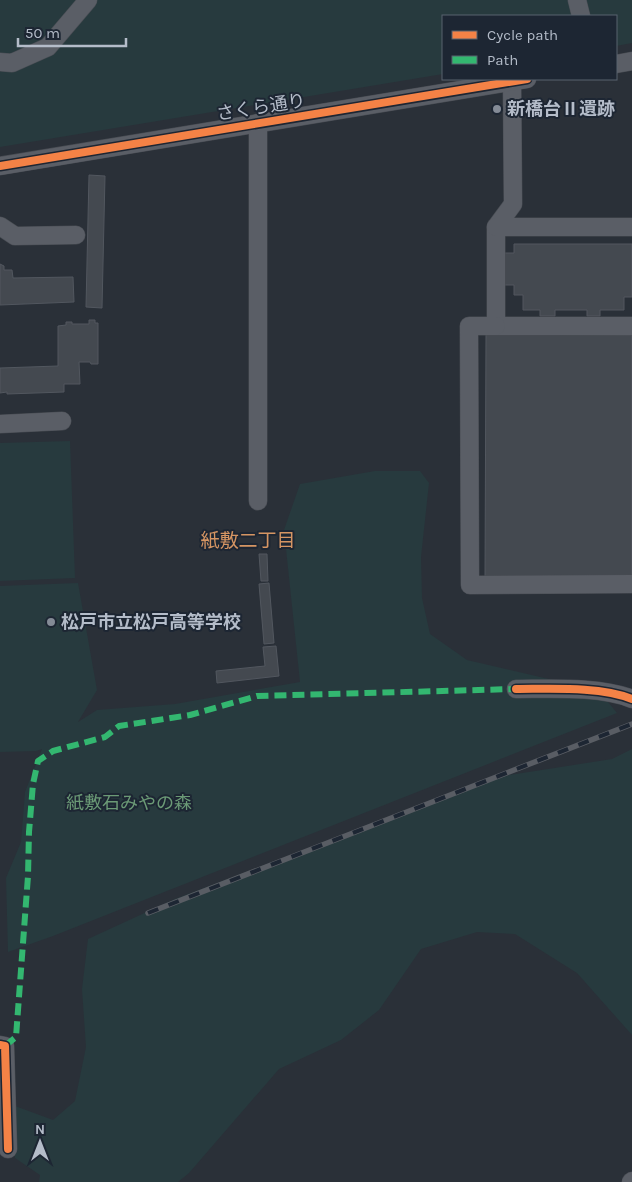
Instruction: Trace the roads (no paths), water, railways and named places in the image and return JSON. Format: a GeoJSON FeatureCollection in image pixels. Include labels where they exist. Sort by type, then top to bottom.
{"type":"FeatureCollection","features":[{"type":"Feature","properties":{"kind":"street"},"geometry":{"type":"LineString","coordinates":[[0,62],[12,63],[48,47],[88,0]]}},
{"type":"Feature","properties":{"kind":"street"},"geometry":{"type":"LineString","coordinates":[[577,0],[581,15]]}},
{"type":"Feature","properties":{"kind":"street"},"geometry":{"type":"LineString","coordinates":[[617,64],[632,61]]}},
{"type":"Feature","properties":{"kind":"street"},"geometry":{"type":"LineString","coordinates":[[496,326],[496,227],[513,204],[520,80]]}},
{"type":"Feature","properties":{"kind":"street","name":"さくら通り"},"geometry":{"type":"LineString","coordinates":[[0,166],[520,80]]}},
{"type":"Feature","properties":{"kind":"street"},"geometry":{"type":"LineString","coordinates":[[258,123],[258,501]]}},
{"type":"Feature","properties":{"kind":"street"},"geometry":{"type":"LineString","coordinates":[[0,226],[15,236],[76,235]]}},
{"type":"Feature","properties":{"kind":"street"},"geometry":{"type":"LineString","coordinates":[[496,227],[632,227]]}},
{"type":"Feature","properties":{"kind":"street"},"geometry":{"type":"LineString","coordinates":[[632,326],[469,326],[470,585],[632,584]]}},
{"type":"Feature","properties":{"kind":"street"},"geometry":{"type":"LineString","coordinates":[[0,424],[62,421]]}},
{"type":"Feature","properties":{"kind":"street"},"geometry":{"type":"LineString","coordinates":[[516,689],[585,690],[621,694],[632,698]]}},
{"type":"Feature","properties":{"kind":"street"},"geometry":{"type":"LineString","coordinates":[[0,1045],[5,1046],[8,1149]]}},
{"type":"Feature","properties":{"kind":"railway"},"geometry":{"type":"LineString","coordinates":[[148,913],[632,724]]}},
{"type":"Feature","properties":{"kind":"place","name":"新橋台Ⅱ遺跡"},"geometry":{"type":"Point","coordinates":[497,109]}},
{"type":"Feature","properties":{"kind":"place","name":"松戸市立松戸高等学校"},"geometry":{"type":"Point","coordinates":[51,622]}},
{"type":"Feature","properties":{"kind":"district","name":"紙敷二丁目"},"geometry":{"type":"Point","coordinates":[248,541]}},
{"type":"Feature","properties":{"kind":"park label","name":"紙敷石みやの森"},"geometry":{"type":"Point","coordinates":[129,803]}}]}
